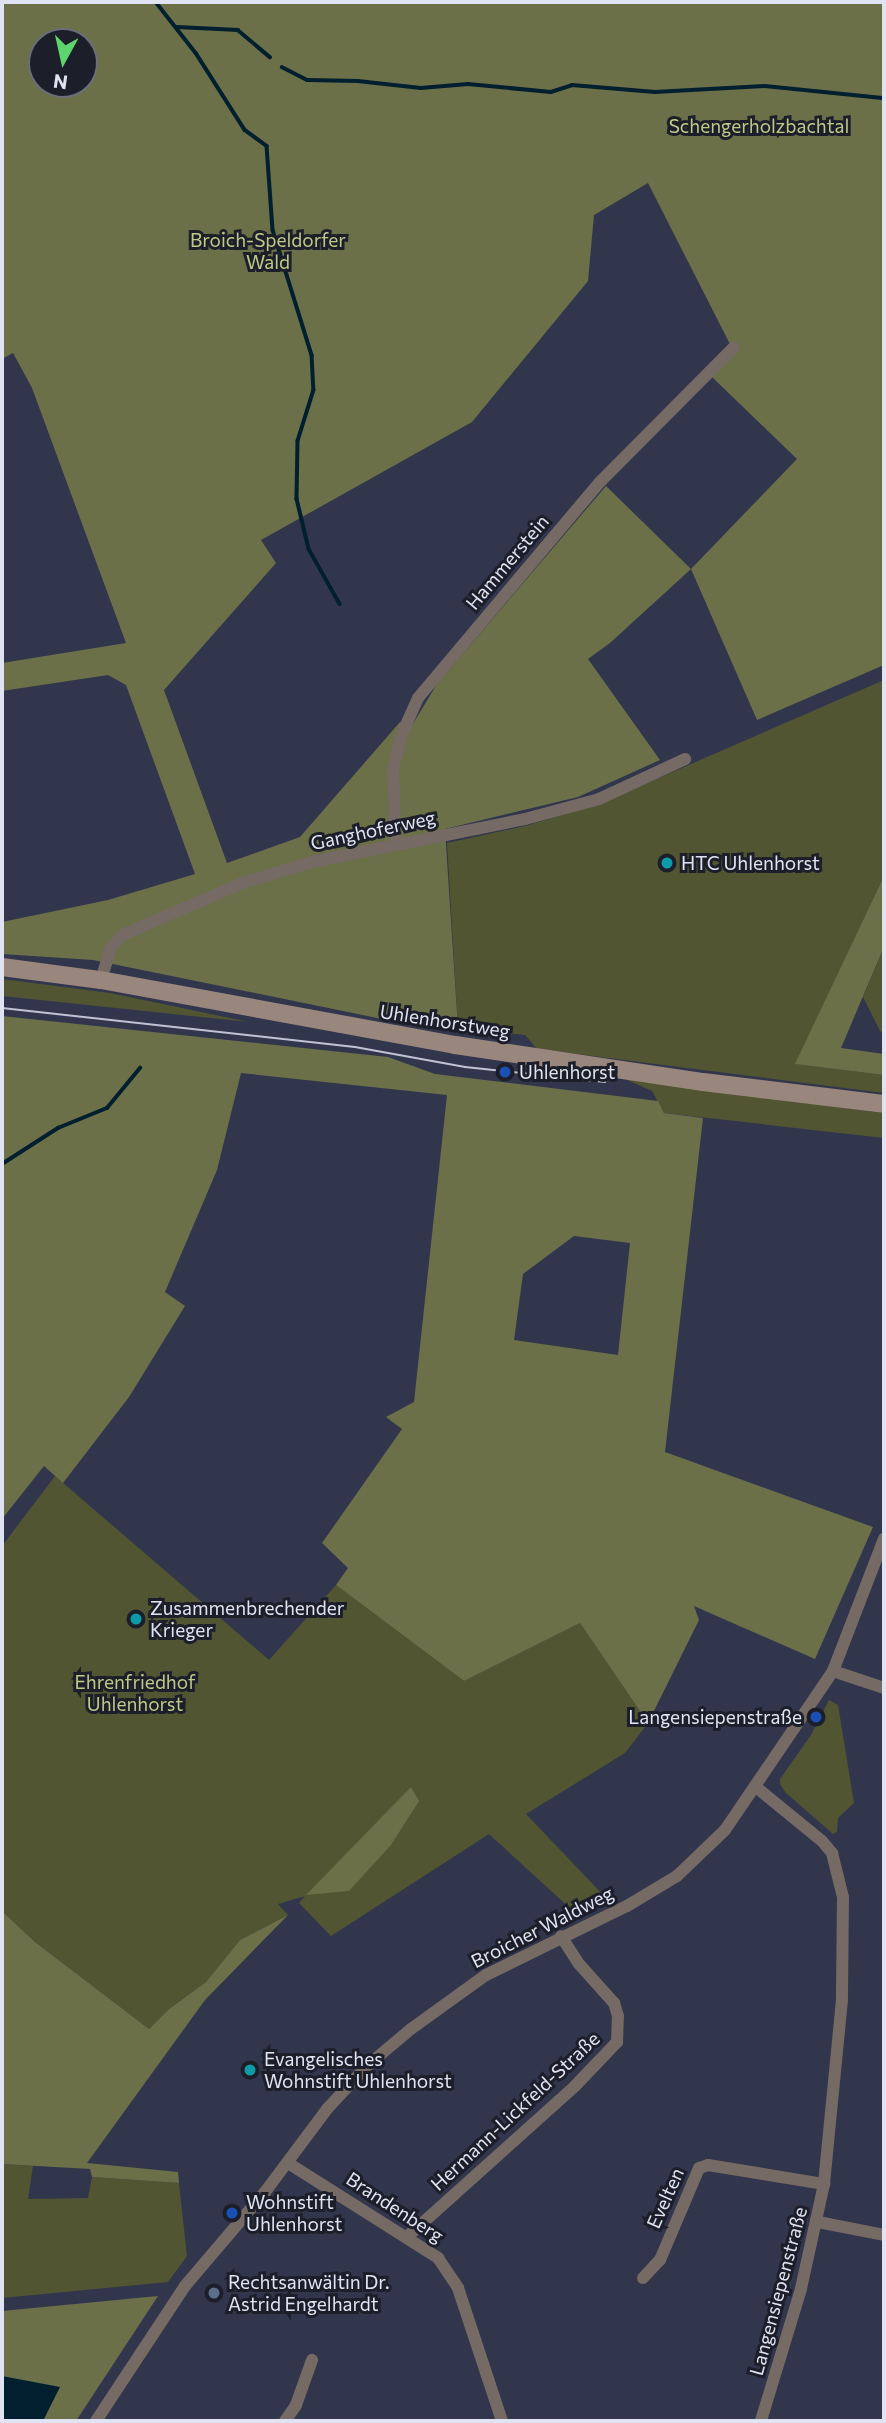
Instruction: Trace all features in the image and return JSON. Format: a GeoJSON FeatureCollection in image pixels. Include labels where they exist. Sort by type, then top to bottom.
{"type":"FeatureCollection","features":[{"type":"Feature","properties":{"kind":"main road","name":"Uhlenhorstweg"},"geometry":{"type":"LineString","coordinates":[[2,967],[102,980],[456,1045],[703,1082],[884,1104]]}},
{"type":"Feature","properties":{"kind":"street","name":"Hammerstein"},"geometry":{"type":"LineString","coordinates":[[396,843],[393,769],[402,734],[418,698],[600,482],[734,348]]}},
{"type":"Feature","properties":{"kind":"street","name":"Ganghoferweg"},"geometry":{"type":"LineString","coordinates":[[102,980],[111,947],[122,935],[243,883],[302,864],[525,819],[598,799],[685,759]]}},
{"type":"Feature","properties":{"kind":"street","name":"Broicher Waldweg"},"geometry":{"type":"LineString","coordinates":[[96,2421],[185,2286],[288,2163],[327,2109],[367,2066],[411,2029],[486,1975],[627,1906],[677,1876],[725,1830],[833,1671],[884,1539]]}},
{"type":"Feature","properties":{"kind":"street"},"geometry":{"type":"LineString","coordinates":[[833,1671],[884,1688]]}},
{"type":"Feature","properties":{"kind":"street","name":"Langensiepenstraße"},"geometry":{"type":"LineString","coordinates":[[756,1787],[822,1840],[832,1853],[843,1897],[841,2013],[824,2184],[818,2222],[761,2421]]}},
{"type":"Feature","properties":{"kind":"street","name":"Hermann-Lickfeld-Straße"},"geometry":{"type":"LineString","coordinates":[[408,2236],[575,2086],[617,2042],[618,2016],[614,2003],[579,1964],[562,1936]]}},
{"type":"Feature","properties":{"kind":"street","name":"Brandenberg"},"geometry":{"type":"LineString","coordinates":[[288,2163],[430,2250],[450,2272],[502,2421]]}},
{"type":"Feature","properties":{"kind":"street","name":"Evelten"},"geometry":{"type":"LineString","coordinates":[[643,2278],[660,2260],[699,2168],[708,2165],[824,2184]]}},
{"type":"Feature","properties":{"kind":"street"},"geometry":{"type":"LineString","coordinates":[[818,2222],[884,2235]]}},
{"type":"Feature","properties":{"kind":"street"},"geometry":{"type":"LineString","coordinates":[[285,2421],[296,2405],[312,2360]]}},
{"type":"Feature","properties":{"kind":"green space","name":"Broich-Speldorfer Wald"},"geometry":{"type":"Polygon","coordinates":[[[2,2],[884,2],[884,665],[757,720],[691,569],[610,643],[588,659],[660,760],[578,797],[445,829],[458,1028],[382,1019],[93,960],[2,954],[2,922],[108,900],[195,874],[126,685],[108,675],[2,691],[2,663],[126,643],[32,388],[13,353],[2,359],[2,2]],[[648,183],[594,215],[588,281],[472,422],[261,540],[276,563],[164,690],[227,863],[300,837],[400,722],[411,727],[437,684],[606,486],[691,569],[797,459],[711,376],[734,352],[648,183]]]}},
{"type":"Feature","properties":{"kind":"green space"},"geometry":{"type":"Polygon","coordinates":[[[884,680],[884,876],[796,1064],[884,1075],[884,1093],[537,1049],[525,1035],[458,1028],[447,843],[525,826],[599,804],[884,680]]]}},
{"type":"Feature","properties":{"kind":"green space"},"geometry":{"type":"Polygon","coordinates":[[[884,876],[884,947],[841,1048],[884,1054],[884,1075],[795,1064],[884,876]]]}},
{"type":"Feature","properties":{"kind":"green space"},"geometry":{"type":"Polygon","coordinates":[[[884,947],[884,1033],[880,1031],[863,997],[884,947]]]}},
{"type":"Feature","properties":{"kind":"green space"},"geometry":{"type":"Polygon","coordinates":[[[2,979],[110,993],[249,1022],[2,996],[2,979]]]}},
{"type":"Feature","properties":{"kind":"green space"},"geometry":{"type":"Polygon","coordinates":[[[2,1016],[388,1057],[435,1074],[658,1101],[664,1113],[703,1118],[665,1452],[873,1527],[815,1659],[694,1606],[699,1620],[648,1723],[580,1623],[464,1681],[336,1585],[348,1568],[322,1543],[402,1429],[386,1417],[414,1402],[447,1095],[241,1073],[217,1170],[165,1292],[185,1306],[129,1397],[63,1483],[44,1466],[2,1519],[2,1016]],[[574,1236],[523,1274],[514,1340],[618,1355],[630,1243],[574,1236]]]}},
{"type":"Feature","properties":{"kind":"green space"},"geometry":{"type":"Polygon","coordinates":[[[625,1079],[884,1113],[884,1138],[664,1113],[652,1091],[625,1079]]]}},
{"type":"Feature","properties":{"kind":"green space","name":"Ehrenfriedhof Uhlenhorst"},"geometry":{"type":"Polygon","coordinates":[[[55,1476],[269,1660],[336,1585],[464,1681],[580,1623],[648,1723],[625,1753],[526,1814],[605,1897],[573,1911],[489,1834],[331,1936],[299,1903],[305,1896],[278,1904],[288,1915],[240,1940],[206,1982],[169,2009],[149,2029],[35,1942],[2,1911],[2,1546],[55,1476]]]}},
{"type":"Feature","properties":{"kind":"green space"},"geometry":{"type":"Polygon","coordinates":[[[829,1700],[838,1705],[854,1803],[838,1818],[837,1832],[833,1834],[786,1793],[780,1784],[780,1779],[811,1735],[829,1700]]]}},
{"type":"Feature","properties":{"kind":"green space"},"geometry":{"type":"Polygon","coordinates":[[[411,1787],[419,1801],[391,1845],[349,1891],[306,1895],[411,1787]]]}},
{"type":"Feature","properties":{"kind":"green space"},"geometry":{"type":"Polygon","coordinates":[[[2,1911],[35,1942],[149,2029],[169,2009],[206,1982],[240,1940],[288,1915],[205,2000],[87,2163],[178,2172],[179,2183],[92,2177],[90,2169],[2,2164],[2,1911]]]}},
{"type":"Feature","properties":{"kind":"green space"},"geometry":{"type":"Polygon","coordinates":[[[2,2164],[33,2166],[28,2199],[88,2198],[92,2177],[179,2183],[187,2256],[168,2282],[2,2298],[2,2164]]]}},
{"type":"Feature","properties":{"kind":"green space"},"geometry":{"type":"Polygon","coordinates":[[[158,2296],[76,2421],[2,2421],[2,2311],[158,2296]]]}},
{"type":"Feature","properties":{"kind":"water"},"geometry":{"type":"Polygon","coordinates":[[[2,2376],[60,2387],[43,2421],[2,2421],[2,2376]]]}},
{"type":"Feature","properties":{"kind":"waterway"},"geometry":{"type":"LineString","coordinates":[[156,2],[196,53],[245,130],[267,146],[273,230],[312,355],[314,390],[298,441],[297,499],[309,549],[340,604]]}},
{"type":"Feature","properties":{"kind":"waterway"},"geometry":{"type":"LineString","coordinates":[[177,27],[238,30],[270,57]]}},
{"type":"Feature","properties":{"kind":"waterway"},"geometry":{"type":"LineString","coordinates":[[282,67],[307,80],[358,81],[421,88],[468,84],[551,92],[572,85],[655,92],[765,86],[884,98]]}},
{"type":"Feature","properties":{"kind":"waterway"},"geometry":{"type":"LineString","coordinates":[[2,1164],[58,1128],[107,1108],[140,1068]]}},
{"type":"Feature","properties":{"kind":"tram line"},"geometry":{"type":"LineString","coordinates":[[2,1008],[355,1047],[465,1067],[605,1082]]}},
{"type":"Feature","properties":{"kind":"place","name":"HTC Uhlenhorst"},"geometry":{"type":"Point","coordinates":[667,863]}},
{"type":"Feature","properties":{"kind":"place","name":"Uhlenhorst"},"geometry":{"type":"Point","coordinates":[505,1072]}},
{"type":"Feature","properties":{"kind":"place","name":"Zusammenbrechender Krieger"},"geometry":{"type":"Point","coordinates":[136,1619]}},
{"type":"Feature","properties":{"kind":"place","name":"Langensiepenstraße"},"geometry":{"type":"Point","coordinates":[816,1717]}},
{"type":"Feature","properties":{"kind":"place","name":"Evangelisches Wohnstift Uhlenhorst"},"geometry":{"type":"Point","coordinates":[250,2070]}},
{"type":"Feature","properties":{"kind":"place","name":"Wohnstift Uhlenhorst"},"geometry":{"type":"Point","coordinates":[232,2213]}},
{"type":"Feature","properties":{"kind":"place","name":"Rechtsanwältin Dr. Astrid Engelhardt"},"geometry":{"type":"Point","coordinates":[214,2293]}},
{"type":"Feature","properties":{"kind":"park label","name":"Schengerholzbachtal"},"geometry":{"type":"Point","coordinates":[759,126]}}]}
